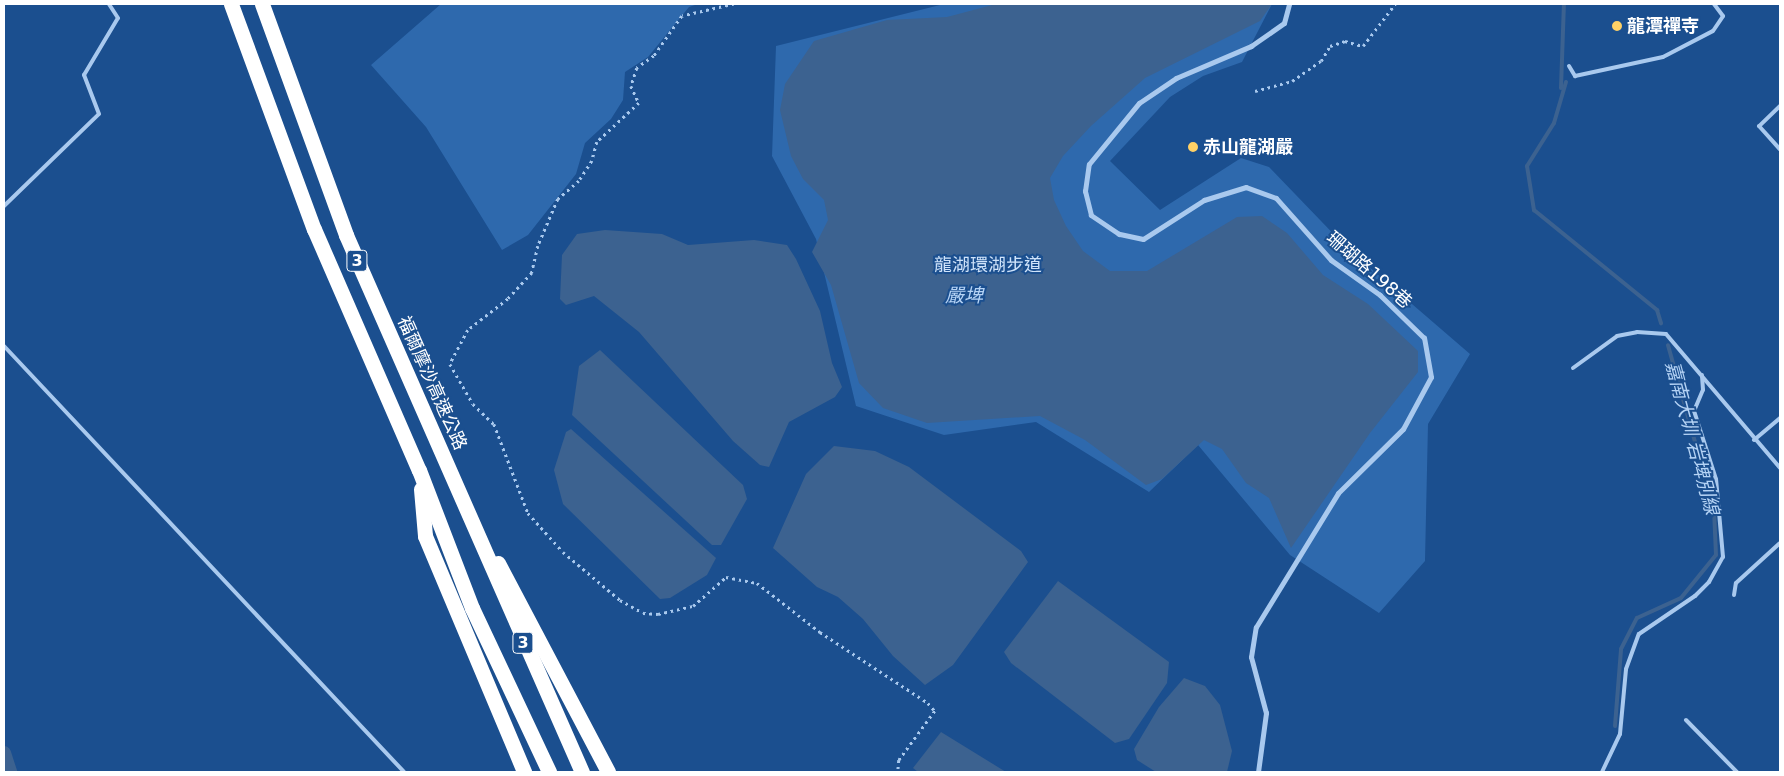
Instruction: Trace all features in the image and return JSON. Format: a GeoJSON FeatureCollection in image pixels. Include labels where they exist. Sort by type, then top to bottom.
{"type":"FeatureCollection","features":[{"type":"Feature","properties":{"kind":"highway","name":"3"},"geometry":{"type":"LineString","coordinates":[[231,4],[314,229],[419,470],[472,608],[549,772]]}},
{"type":"Feature","properties":{"kind":"highway","name":"福爾摩沙高速公路"},"geometry":{"type":"LineString","coordinates":[[262,4],[346,235],[582,772]]}},
{"type":"Feature","properties":{"kind":"highway"},"geometry":{"type":"LineString","coordinates":[[419,470],[425,536],[524,772]]}},
{"type":"Feature","properties":{"kind":"highway"},"geometry":{"type":"LineString","coordinates":[[468,512],[608,772]]}},
{"type":"Feature","properties":{"kind":"street","name":"珊瑚路198巷"},"geometry":{"type":"LineString","coordinates":[[1258,772],[1266,713],[1251,657],[1256,627],[1338,493],[1403,429],[1431,377],[1424,338],[1380,295],[1331,260],[1276,198],[1246,187],[1204,200],[1143,239],[1119,234],[1091,215],[1085,191],[1089,164],[1139,103],[1176,78],[1251,46],[1284,23],[1290,4]]}},
{"type":"Feature","properties":{"kind":"lane"},"geometry":{"type":"LineString","coordinates":[[4,206],[99,114],[88,94],[84,75],[118,18],[109,4]]}},
{"type":"Feature","properties":{"kind":"lane"},"geometry":{"type":"LineString","coordinates":[[1569,66],[1575,76],[1663,57],[1713,31],[1723,16],[1714,4]]}},
{"type":"Feature","properties":{"kind":"lane"},"geometry":{"type":"LineString","coordinates":[[1780,106],[1759,126],[1780,149]]}},
{"type":"Feature","properties":{"kind":"lane"},"geometry":{"type":"LineString","coordinates":[[1572,368],[1617,336],[1637,332],[1666,334],[1702,375],[1754,440],[1780,468]]}},
{"type":"Feature","properties":{"kind":"lane"},"geometry":{"type":"LineString","coordinates":[[4,346],[404,772]]}},
{"type":"Feature","properties":{"kind":"lane"},"geometry":{"type":"LineString","coordinates":[[1602,772],[1620,734],[1626,669],[1639,634],[1695,596],[1708,582],[1723,557],[1716,479],[1694,411],[1703,390],[1702,375]]}},
{"type":"Feature","properties":{"kind":"lane"},"geometry":{"type":"LineString","coordinates":[[1754,440],[1780,418]]}},
{"type":"Feature","properties":{"kind":"lane"},"geometry":{"type":"LineString","coordinates":[[1734,596],[1736,583],[1780,543]]}},
{"type":"Feature","properties":{"kind":"lane"},"geometry":{"type":"LineString","coordinates":[[1686,720],[1737,772]]}},
{"type":"Feature","properties":{"kind":"path"},"geometry":{"type":"LineString","coordinates":[[734,4],[682,16],[654,56],[637,68],[631,86],[639,103],[597,142],[592,161],[578,181],[558,199],[538,246],[532,273],[508,299],[468,330],[450,364],[473,404],[494,424],[528,513],[563,552],[620,600],[643,613],[658,614],[693,606],[726,577],[757,583],[820,632],[928,703],[935,711],[898,760],[898,772]]}},
{"type":"Feature","properties":{"kind":"path"},"geometry":{"type":"LineString","coordinates":[[1255,90],[1292,81],[1321,61],[1330,46],[1345,41],[1363,46],[1395,4]]}},
{"type":"Feature","properties":{"kind":"green space"},"geometry":{"type":"Polygon","coordinates":[[[441,4],[698,4],[689,7],[648,57],[625,72],[623,100],[611,119],[585,143],[576,174],[528,235],[502,250],[426,127],[371,65],[441,4]]]}},
{"type":"Feature","properties":{"kind":"green space","name":"嚴埤"},"geometry":{"type":"Polygon","coordinates":[[[944,4],[1272,4],[1242,62],[1203,76],[1170,97],[1110,161],[1160,210],[1241,158],[1269,167],[1347,248],[1470,354],[1428,424],[1425,561],[1379,613],[1290,555],[1198,445],[1149,492],[1036,422],[944,435],[856,406],[816,239],[772,156],[776,46],[944,4]]]}},
{"type":"Feature","properties":{"kind":"water","name":"嚴埤"},"geometry":{"type":"Polygon","coordinates":[[[996,4],[1272,4],[1260,21],[1145,78],[1091,126],[1063,156],[1050,178],[1054,200],[1066,226],[1083,251],[1110,271],[1147,271],[1237,217],[1262,216],[1287,233],[1323,275],[1368,304],[1418,351],[1418,372],[1370,433],[1291,548],[1269,498],[1246,483],[1222,449],[1204,440],[1162,479],[1146,485],[1085,440],[1040,416],[927,423],[883,408],[859,383],[831,285],[812,252],[828,220],[824,200],[803,179],[791,156],[780,110],[785,84],[814,41],[887,20],[947,17],[996,4]]]}},
{"type":"Feature","properties":{"kind":"water"},"geometry":{"type":"Polygon","coordinates":[[[605,230],[662,234],[688,245],[754,240],[787,245],[796,259],[820,311],[832,363],[842,387],[835,397],[789,422],[769,467],[760,465],[733,441],[639,332],[594,296],[566,305],[560,299],[562,255],[577,234],[605,230]]]}},
{"type":"Feature","properties":{"kind":"water"},"geometry":{"type":"Polygon","coordinates":[[[600,350],[743,485],[747,499],[721,545],[712,545],[572,415],[579,366],[600,350]]]}},
{"type":"Feature","properties":{"kind":"water"},"geometry":{"type":"Polygon","coordinates":[[[571,429],[716,558],[707,575],[670,598],[660,599],[563,504],[554,470],[566,432],[571,429]]]}},
{"type":"Feature","properties":{"kind":"water"},"geometry":{"type":"Polygon","coordinates":[[[834,446],[875,451],[909,467],[1021,551],[1028,562],[953,665],[925,685],[893,656],[863,619],[838,597],[817,587],[773,548],[806,474],[834,446]]]}},
{"type":"Feature","properties":{"kind":"water"},"geometry":{"type":"Polygon","coordinates":[[[1058,581],[1169,662],[1167,683],[1129,739],[1115,743],[1011,663],[1004,652],[1058,581]]]}},
{"type":"Feature","properties":{"kind":"water"},"geometry":{"type":"Polygon","coordinates":[[[1184,678],[1205,686],[1220,705],[1232,751],[1227,772],[1156,772],[1137,760],[1134,749],[1159,707],[1184,678]]]}},
{"type":"Feature","properties":{"kind":"water"},"geometry":{"type":"Polygon","coordinates":[[[941,732],[1006,772],[918,772],[913,768],[941,732]]]}},
{"type":"Feature","properties":{"kind":"waterway","name":"嘉南大圳 岩埤別線"},"geometry":{"type":"LineString","coordinates":[[1561,88],[1564,4]]}},
{"type":"Feature","properties":{"kind":"waterway","name":"嘉南大圳 岩埤別線"},"geometry":{"type":"LineString","coordinates":[[1566,82],[1554,123],[1527,166],[1534,210],[1657,310],[1661,323]]}},
{"type":"Feature","properties":{"kind":"waterway","name":"嘉南大圳 岩埤別線"},"geometry":{"type":"LineString","coordinates":[[1615,726],[1621,649],[1637,618],[1681,598],[1716,555],[1714,510],[1668,345]]}},
{"type":"Feature","properties":{"kind":"waterway"},"geometry":{"type":"LineString","coordinates":[[4,753],[10,772]]}},
{"type":"Feature","properties":{"kind":"place","name":"龍潭禪寺"},"geometry":{"type":"Point","coordinates":[1617,26]}},
{"type":"Feature","properties":{"kind":"place","name":"赤山龍湖嚴"},"geometry":{"type":"Point","coordinates":[1193,147]}},
{"type":"Feature","properties":{"kind":"park label","name":"龍湖環湖步道"},"geometry":{"type":"Point","coordinates":[988,265]}}]}
